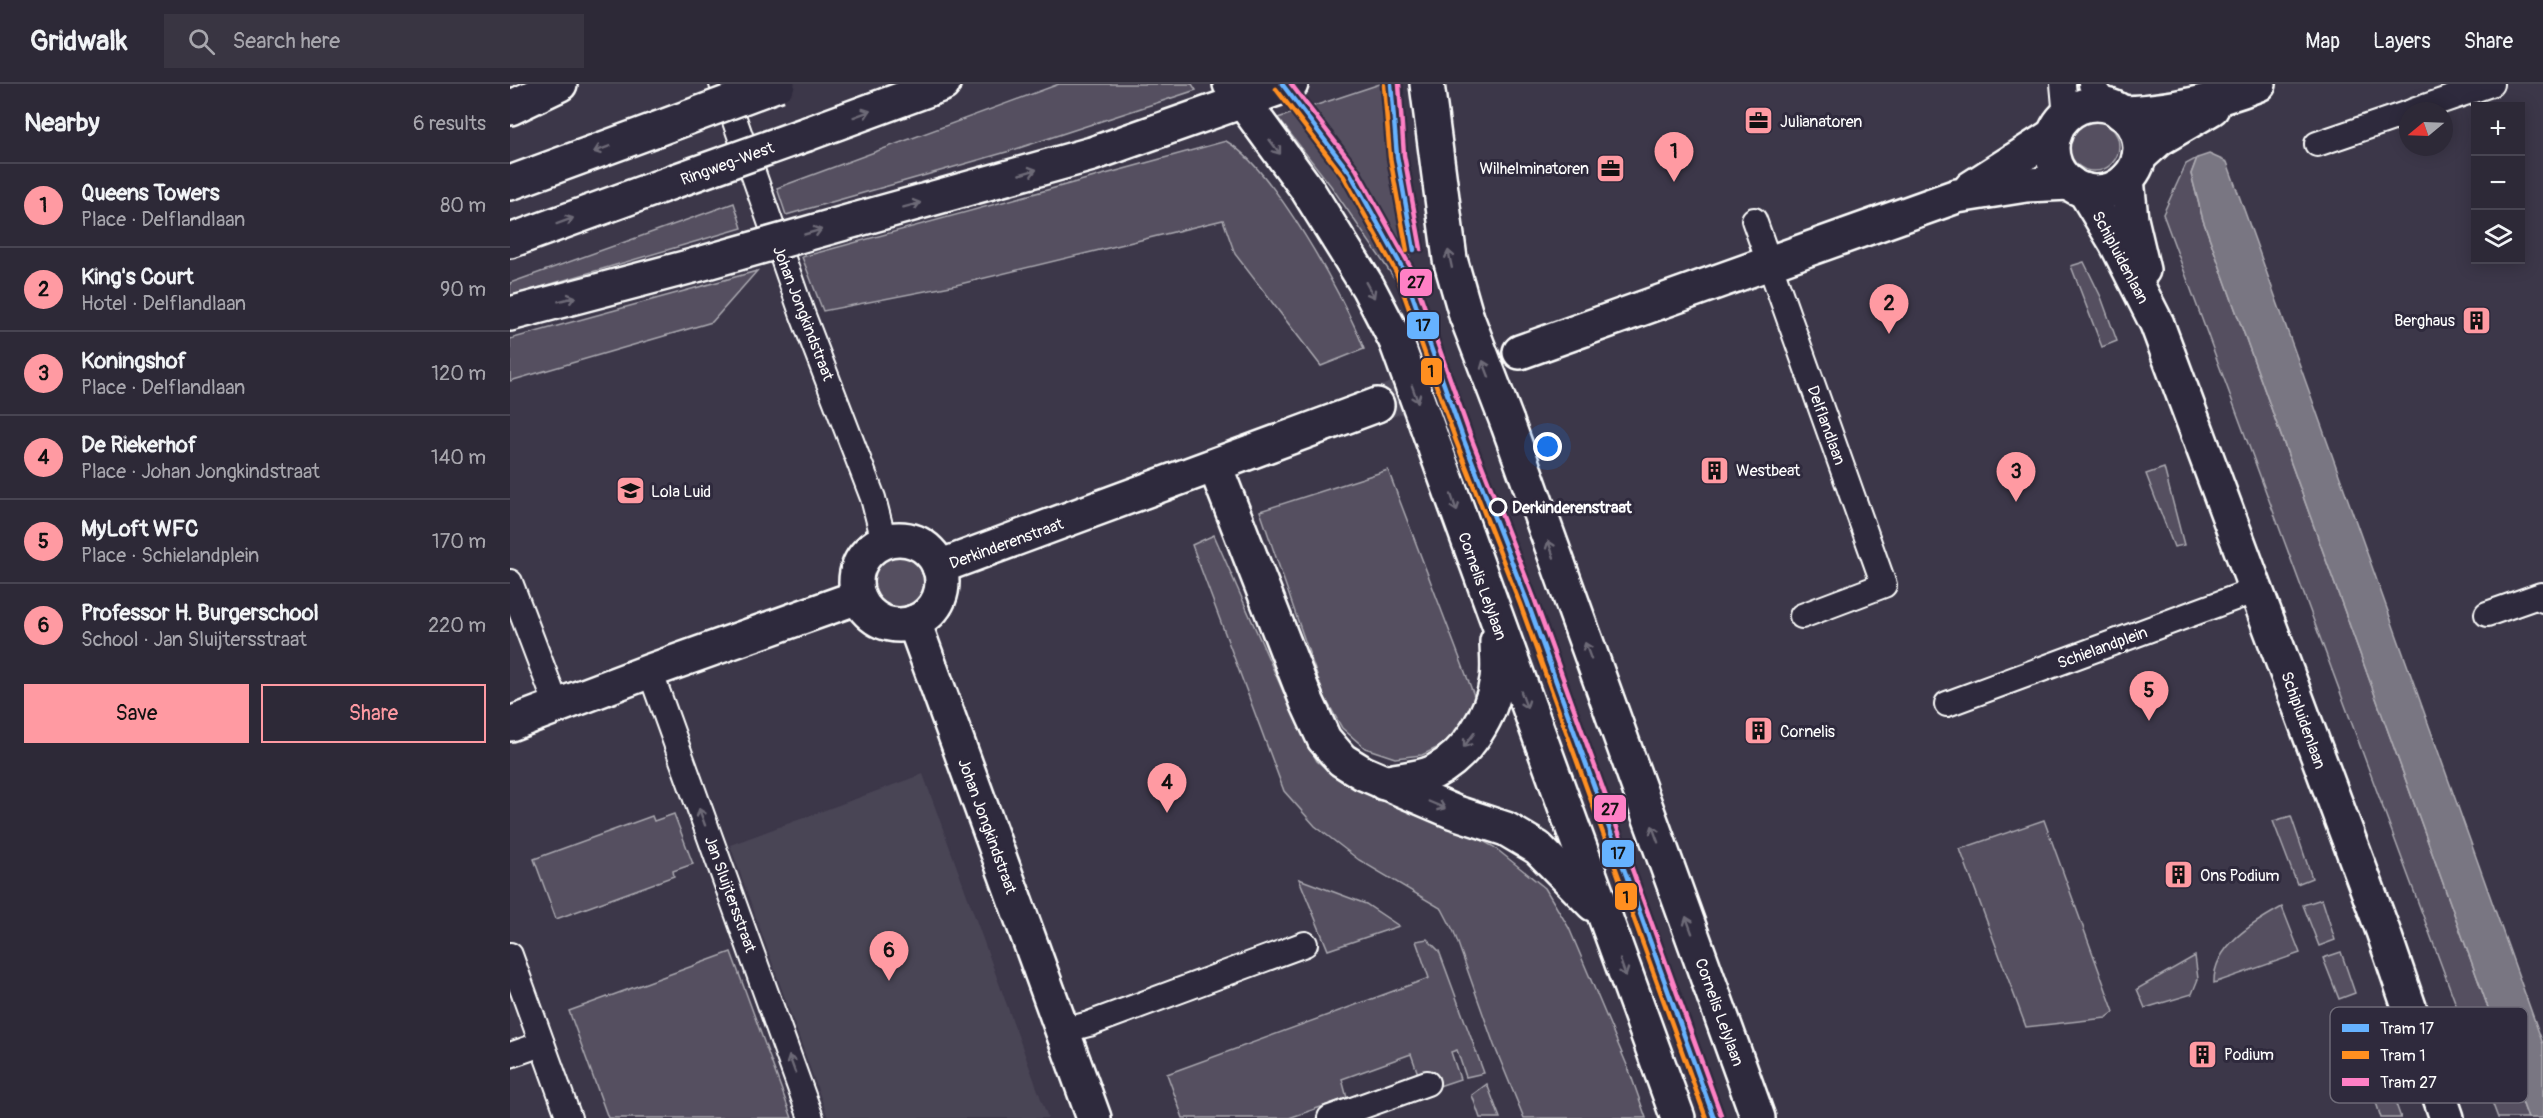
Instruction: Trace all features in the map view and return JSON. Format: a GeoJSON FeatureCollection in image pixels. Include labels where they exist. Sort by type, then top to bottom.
{"type":"FeatureCollection","features":[{"type":"Feature","properties":{"kind":"main road"},"geometry":{"type":"LineString","coordinates":[[510,108],[560,84]]}},
{"type":"Feature","properties":{"kind":"main road"},"geometry":{"type":"LineString","coordinates":[[510,183],[778,84]]}},
{"type":"Feature","properties":{"kind":"main road","name":"Ringweg-West"},"geometry":{"type":"LineString","coordinates":[[510,241],[943,84]]}},
{"type":"Feature","properties":{"kind":"main road"},"geometry":{"type":"LineString","coordinates":[[510,314],[696,265],[1092,154],[1235,92],[1291,84]]}},
{"type":"Feature","properties":{"kind":"main road","name":"Cornelis Lelylaan"},"geometry":{"type":"LineString","coordinates":[[1426,84],[1449,259],[1466,315],[1507,422],[1758,1118]]}},
{"type":"Feature","properties":{"kind":"main road"},"geometry":{"type":"LineString","coordinates":[[1958,196],[2083,107],[2107,101],[2150,112],[2245,90]]}},
{"type":"Feature","properties":{"kind":"main road"},"geometry":{"type":"LineString","coordinates":[[1520,352],[1659,300],[1769,264],[1958,196],[2026,185],[2077,186],[2108,190],[2133,168],[2159,139],[2245,90]]}},
{"type":"Feature","properties":{"kind":"main road","name":"Cornelis Lelylaan"},"geometry":{"type":"LineString","coordinates":[[1235,92],[1313,198],[1368,287],[1396,340],[1497,625],[1678,1118]]}},
{"type":"Feature","properties":{"kind":"main road"},"geometry":{"type":"LineString","coordinates":[[2107,101],[2136,131],[2140,146],[2133,168]]}},
{"type":"Feature","properties":{"kind":"main road"},"geometry":{"type":"LineString","coordinates":[[2060,125],[2052,147],[2054,160],[2077,186]]}},
{"type":"Feature","properties":{"kind":"main road","name":"Schipluidenlaan"},"geometry":{"type":"LineString","coordinates":[[2133,168],[2136,241],[2157,324],[2383,931],[2409,1007]]}},
{"type":"Feature","properties":{"kind":"main road","name":"Schipluidenlaan"},"geometry":{"type":"LineString","coordinates":[[2077,186],[2116,243],[2157,324]]}},
{"type":"Feature","properties":{"kind":"main road","name":"Derkinderenstraat"},"geometry":{"type":"LineString","coordinates":[[939,567],[1377,405]]}},
{"type":"Feature","properties":{"kind":"main road"},"geometry":{"type":"LineString","coordinates":[[1215,466],[1306,702],[1324,739],[1342,760],[1384,783],[1454,812],[1506,829],[1538,848],[1603,914]]}},
{"type":"Feature","properties":{"kind":"main road"},"geometry":{"type":"LineString","coordinates":[[898,539],[921,545],[932,554],[939,567],[942,586],[938,600],[928,614],[914,622],[890,624],[876,618],[858,597],[856,579],[860,564],[867,553],[884,541],[898,539]]}},
{"type":"Feature","properties":{"kind":"main road"},"geometry":{"type":"LineString","coordinates":[[510,724],[858,597]]}},
{"type":"Feature","properties":{"kind":"main road","name":"Johan Jongkindstraat"},"geometry":{"type":"LineString","coordinates":[[914,622],[1094,1118]]}},
{"type":"Feature","properties":{"kind":"main road"},"geometry":{"type":"LineString","coordinates":[[1384,783],[1432,773],[1455,757],[1468,743],[1485,717],[1497,679],[1497,625]]}},
{"type":"Feature","properties":{"kind":"main road","name":"Schipluidenlaan"},"geometry":{"type":"LineString","coordinates":[[2442,1103],[2447,1118]]}},
{"type":"Feature","properties":{"kind":"street","name":"Johan Jongkindstraat"},"geometry":{"type":"LineString","coordinates":[[722,84],[802,313],[873,498],[884,541]]}},
{"type":"Feature","properties":{"kind":"street"},"geometry":{"type":"LineString","coordinates":[[2060,125],[2063,84]]}},
{"type":"Feature","properties":{"kind":"street"},"geometry":{"type":"LineString","coordinates":[[2439,102],[2492,84]]}},
{"type":"Feature","properties":{"kind":"street"},"geometry":{"type":"LineString","coordinates":[[2317,144],[2399,116]]}},
{"type":"Feature","properties":{"kind":"street","name":"Delflandlaan"},"geometry":{"type":"LineString","coordinates":[[1754,220],[1884,585],[1802,615]]}},
{"type":"Feature","properties":{"kind":"street"},"geometry":{"type":"LineString","coordinates":[[510,584],[557,706]]}},
{"type":"Feature","properties":{"kind":"street","name":"Schielandplein"},"geometry":{"type":"LineString","coordinates":[[1947,704],[2256,590]]}},
{"type":"Feature","properties":{"kind":"street"},"geometry":{"type":"LineString","coordinates":[[2487,614],[2541,595],[2543,600]]}},
{"type":"Feature","properties":{"kind":"street","name":"Jan Sluijtersstraat"},"geometry":{"type":"LineString","coordinates":[[650,671],[811,1118]]}},
{"type":"Feature","properties":{"kind":"street"},"geometry":{"type":"LineString","coordinates":[[1062,1031],[1089,1024],[1305,944]]}},
{"type":"Feature","properties":{"kind":"street"},"geometry":{"type":"LineString","coordinates":[[510,955],[569,1118]]}},
{"type":"Feature","properties":{"kind":"street"},"geometry":{"type":"LineString","coordinates":[[510,1055],[542,1044]]}},
{"type":"Feature","properties":{"kind":"street"},"geometry":{"type":"LineString","coordinates":[[1330,1118],[1427,1083]]}},
{"type":"Feature","properties":{"kind":"shaded area"},"geometry":{"type":"Polygon","coordinates":[[[1059,84],[1192,84],[1196,90],[1010,151],[786,215],[777,188],[1059,84]]]}},
{"type":"Feature","properties":{"kind":"shaded area"},"geometry":{"type":"Polygon","coordinates":[[[1385,84],[1394,195],[1427,326],[1331,186],[1278,118],[1385,84]]]}},
{"type":"Feature","properties":{"kind":"shaded area"},"geometry":{"type":"Polygon","coordinates":[[[2089,121],[2099,121],[2112,128],[2119,141],[2119,151],[2112,164],[2099,171],[2089,171],[2080,167],[2073,160],[2069,151],[2069,141],[2073,132],[2080,125],[2089,121]]]}},
{"type":"Feature","properties":{"kind":"shaded area"},"geometry":{"type":"Polygon","coordinates":[[[1226,141],[1244,155],[1285,205],[1324,268],[1355,326],[1364,349],[1321,366],[1235,254],[1223,220],[956,285],[823,311],[802,257],[1226,141]]]}},
{"type":"Feature","properties":{"kind":"shaded area"},"geometry":{"type":"Polygon","coordinates":[[[2209,154],[2227,162],[2543,1044],[2543,1118],[2528,1118],[2523,1103],[2528,1103],[2528,1007],[2488,1007],[2203,220],[2191,174],[2197,158],[2209,154]]]}},
{"type":"Feature","properties":{"kind":"shaded area"},"geometry":{"type":"Polygon","coordinates":[[[2197,158],[2191,174],[2203,220],[2488,1007],[2457,1007],[2163,214],[2186,164],[2197,158]]]}},
{"type":"Feature","properties":{"kind":"shaded area"},"geometry":{"type":"Polygon","coordinates":[[[734,203],[742,228],[510,296],[510,283],[734,203]]]}},
{"type":"Feature","properties":{"kind":"shaded area"},"geometry":{"type":"Polygon","coordinates":[[[2084,262],[2101,297],[2117,341],[2102,347],[2071,266],[2084,262]]]}},
{"type":"Feature","properties":{"kind":"shaded area"},"geometry":{"type":"Polygon","coordinates":[[[757,271],[712,322],[510,381],[510,339],[757,271]]]}},
{"type":"Feature","properties":{"kind":"shaded area"},"geometry":{"type":"Polygon","coordinates":[[[2164,468],[2184,545],[2174,547],[2146,474],[2164,468]]]}},
{"type":"Feature","properties":{"kind":"shaded area"},"geometry":{"type":"Polygon","coordinates":[[[1388,470],[1478,706],[1447,743],[1422,755],[1395,758],[1365,748],[1342,728],[1324,696],[1260,511],[1388,470]]]}},
{"type":"Feature","properties":{"kind":"shaded area"},"geometry":{"type":"Polygon","coordinates":[[[1214,535],[1301,732],[1317,761],[1341,781],[1367,793],[1447,821],[1494,847],[1545,888],[1569,928],[1629,1070],[1646,1118],[1524,1118],[1494,1045],[1454,932],[1442,909],[1359,860],[1315,826],[1284,791],[1192,545],[1214,535]]]}},
{"type":"Feature","properties":{"kind":"shaded area"},"geometry":{"type":"Polygon","coordinates":[[[893,555],[903,555],[917,562],[924,581],[917,600],[903,607],[893,607],[883,603],[876,596],[872,586],[872,576],[876,566],[883,559],[893,555]]]}},
{"type":"Feature","properties":{"kind":"shaded area"},"geometry":{"type":"Polygon","coordinates":[[[923,774],[1048,1118],[828,1118],[730,845],[923,774]]]}},
{"type":"Feature","properties":{"kind":"shaded area"},"geometry":{"type":"Polygon","coordinates":[[[674,814],[693,864],[673,871],[674,876],[556,919],[534,859],[652,816],[654,821],[674,814]]]}},
{"type":"Feature","properties":{"kind":"shaded area"},"geometry":{"type":"Polygon","coordinates":[[[2291,816],[2312,878],[2297,884],[2273,821],[2291,816]]]}},
{"type":"Feature","properties":{"kind":"shaded area"},"geometry":{"type":"Polygon","coordinates":[[[2044,820],[2114,1012],[2106,1018],[2026,1027],[1960,849],[2044,820]]]}},
{"type":"Feature","properties":{"kind":"shaded area"},"geometry":{"type":"Polygon","coordinates":[[[1299,879],[1366,904],[1399,926],[1328,950],[1299,879]]]}},
{"type":"Feature","properties":{"kind":"shaded area"},"geometry":{"type":"Polygon","coordinates":[[[2322,899],[2335,940],[2319,946],[2303,905],[2322,899]]]}},
{"type":"Feature","properties":{"kind":"shaded area"},"geometry":{"type":"Polygon","coordinates":[[[2282,907],[2300,953],[2214,983],[2215,970],[2227,947],[2247,928],[2282,907]]]}},
{"type":"Feature","properties":{"kind":"shaded area"},"geometry":{"type":"Polygon","coordinates":[[[1427,939],[1439,951],[1484,1073],[1466,1077],[1457,1050],[1451,1052],[1460,1079],[1424,1091],[1411,1054],[1342,1079],[1347,1098],[1289,1118],[1183,1118],[1167,1074],[1429,978],[1416,941],[1427,939]]]}},
{"type":"Feature","properties":{"kind":"shaded area"},"geometry":{"type":"Polygon","coordinates":[[[731,952],[792,1118],[608,1118],[569,1011],[731,952]]]}},
{"type":"Feature","properties":{"kind":"shaded area"},"geometry":{"type":"Polygon","coordinates":[[[2341,952],[2355,993],[2339,999],[2323,958],[2341,952]]]}},
{"type":"Feature","properties":{"kind":"shaded area"},"geometry":{"type":"Polygon","coordinates":[[[2195,956],[2198,979],[2192,994],[2145,1008],[2137,989],[2195,956]]]}},
{"type":"Feature","properties":{"kind":"shaded area"},"geometry":{"type":"Polygon","coordinates":[[[1487,1084],[1500,1118],[1480,1118],[1472,1095],[1487,1084]]]}},
{"type":"Feature","properties":{"kind":"shaded area"},"geometry":{"type":"Polygon","coordinates":[[[2376,1103],[2396,1103],[2401,1118],[2381,1118],[2376,1103]]]}},
{"type":"Feature","properties":{"kind":"shaded area"},"geometry":{"type":"Polygon","coordinates":[[[2492,1103],[2523,1103],[2528,1118],[2498,1118],[2492,1103]]]}},
{"type":"Feature","properties":{"kind":"tunnel"},"geometry":{"type":"LineString","coordinates":[[1377,405],[1520,352]]}},
{"type":"Feature","properties":{"kind":"tram line","name":"17"},"geometry":{"type":"LineString","coordinates":[[1282,84],[1350,173],[1403,269],[1463,438],[1527,601],[1714,1118]]}},
{"type":"Feature","properties":{"kind":"tram line","name":"27"},"geometry":{"type":"LineString","coordinates":[[1291,84],[1356,169],[1410,266],[1470,435],[1534,598],[1721,1115]]}},
{"type":"Feature","properties":{"kind":"tram line","name":"17"},"geometry":{"type":"LineString","coordinates":[[1391,84],[1397,156],[1414,250]]}},
{"type":"Feature","properties":{"kind":"tram line","name":"27"},"geometry":{"type":"LineString","coordinates":[[1399,84],[1404,155],[1421,249]]}},
{"type":"Feature","properties":{"kind":"tram line","name":"1"},"geometry":{"type":"LineString","coordinates":[[1384,85],[1390,157],[1407,251]]}},
{"type":"Feature","properties":{"kind":"tram line","name":"1"},"geometry":{"type":"LineString","coordinates":[[1276,89],[1344,177],[1396,272],[1456,441],[1520,604],[1706,1118]]}},
{"type":"Feature","properties":{"kind":"place","name":"Julianatoren"},"geometry":{"type":"Point","coordinates":[1759,121]}},
{"type":"Feature","properties":{"kind":"place","name":"Wilhelminatoren"},"geometry":{"type":"Point","coordinates":[1610,168]}},
{"type":"Feature","properties":{"kind":"place","name":"Queens Towers"},"geometry":{"type":"Point","coordinates":[1674,182]}},
{"type":"Feature","properties":{"kind":"place","name":"Berghaus"},"geometry":{"type":"Point","coordinates":[2476,320]}},
{"type":"Feature","properties":{"kind":"place","name":"King's Court"},"geometry":{"type":"Point","coordinates":[1889,334]}},
{"type":"Feature","properties":{"kind":"place","name":"Westbeat"},"geometry":{"type":"Point","coordinates":[1715,470]}},
{"type":"Feature","properties":{"kind":"place","name":"Lola Luid"},"geometry":{"type":"Point","coordinates":[630,491]}},
{"type":"Feature","properties":{"kind":"place","name":"Koningshof"},"geometry":{"type":"Point","coordinates":[2016,502]}},
{"type":"Feature","properties":{"kind":"place","name":"Derkinderenstraat"},"geometry":{"type":"Point","coordinates":[1498,507]}},
{"type":"Feature","properties":{"kind":"place","name":"MyLoft WFC"},"geometry":{"type":"Point","coordinates":[2149,721]}},
{"type":"Feature","properties":{"kind":"place","name":"Cornelis"},"geometry":{"type":"Point","coordinates":[1759,731]}},
{"type":"Feature","properties":{"kind":"place","name":"De Riekerhof"},"geometry":{"type":"Point","coordinates":[1167,813]}},
{"type":"Feature","properties":{"kind":"place","name":"Ons Podium"},"geometry":{"type":"Point","coordinates":[2179,875]}},
{"type":"Feature","properties":{"kind":"place","name":"Professor H. Burgerschool"},"geometry":{"type":"Point","coordinates":[889,981]}},
{"type":"Feature","properties":{"kind":"place","name":"Podium"},"geometry":{"type":"Point","coordinates":[2203,1054]}}]}
